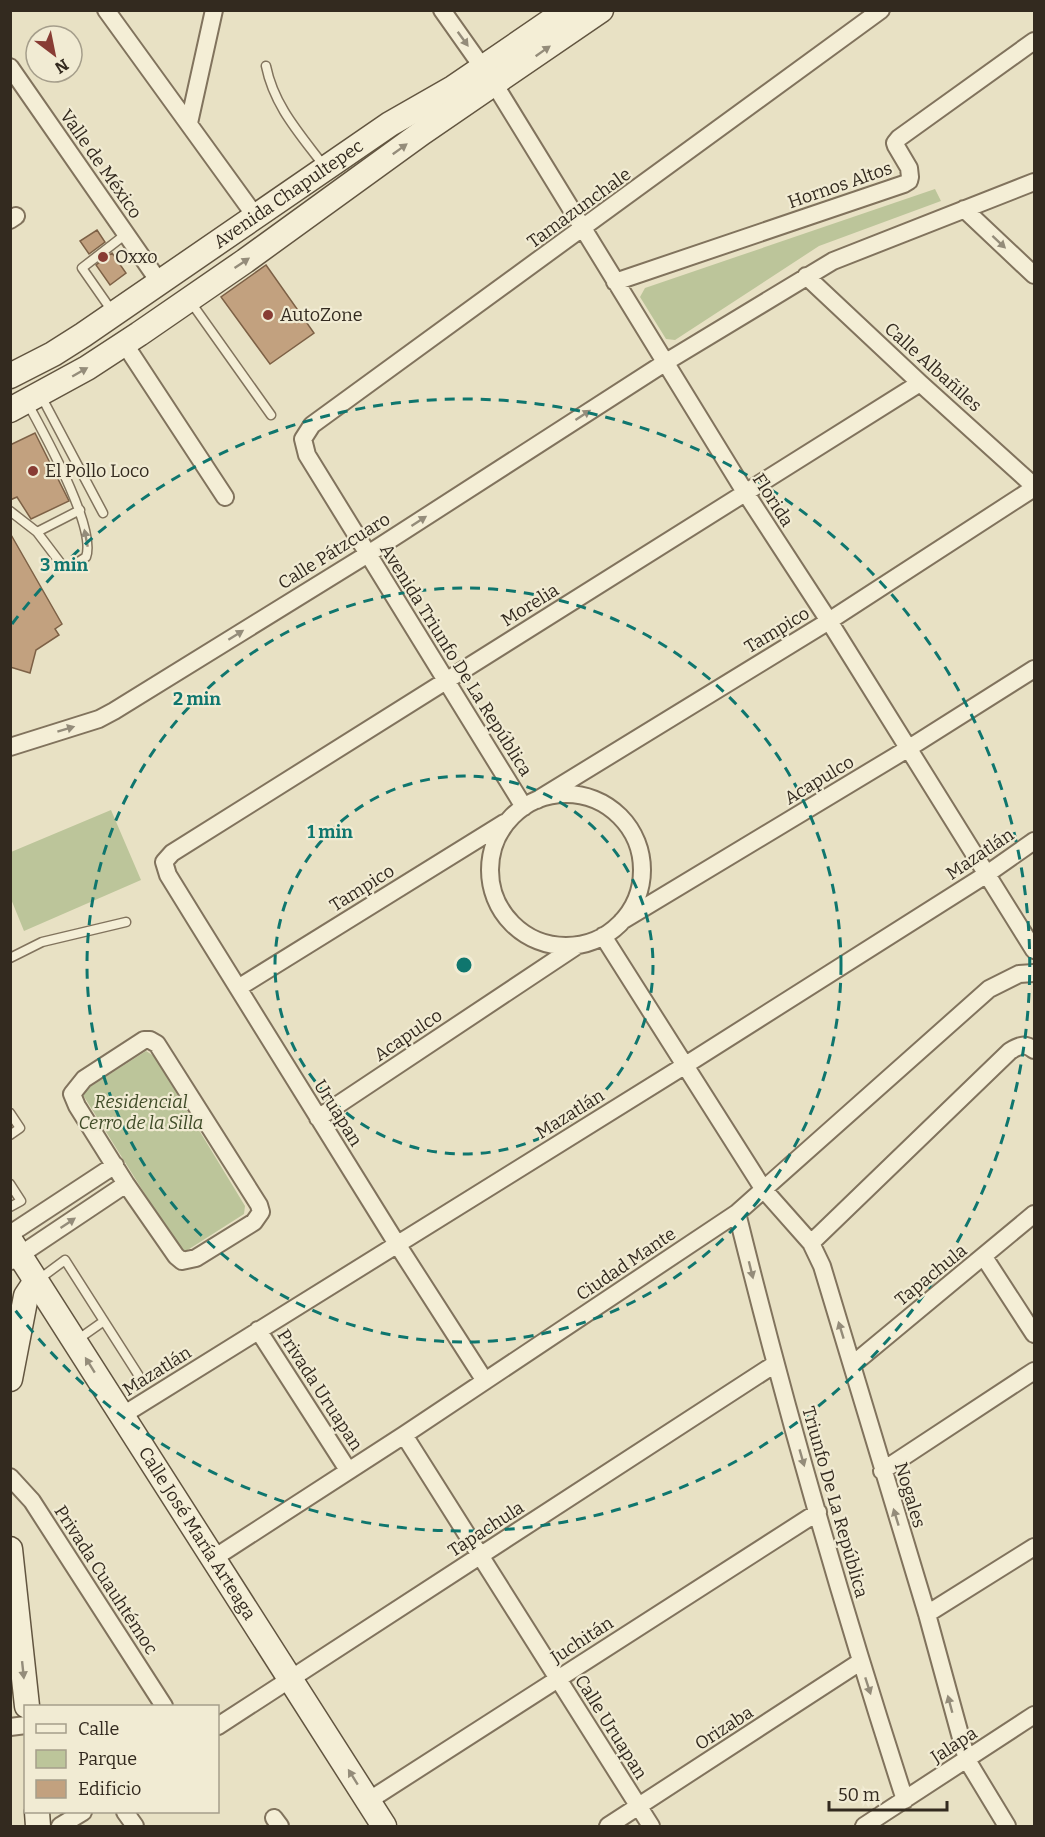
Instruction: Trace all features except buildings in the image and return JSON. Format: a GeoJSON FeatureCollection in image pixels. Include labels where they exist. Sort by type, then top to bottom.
{"type":"FeatureCollection","features":[{"type":"Feature","properties":{"kind":"main road"},"geometry":{"type":"LineString","coordinates":[[489,76],[583,13]]}},
{"type":"Feature","properties":{"kind":"main road","name":"Avenida Chapultepec"},"geometry":{"type":"LineString","coordinates":[[10,376],[83,335],[390,124],[453,88],[489,76]]}},
{"type":"Feature","properties":{"kind":"main road","name":"Avenida Chapultepec"},"geometry":{"type":"LineString","coordinates":[[26,402],[115,350],[245,261],[423,132],[489,76]]}},
{"type":"Feature","properties":{"kind":"main road"},"geometry":{"type":"LineString","coordinates":[[83,335],[98,338],[115,350],[125,321],[160,283]]}},
{"type":"Feature","properties":{"kind":"main road","name":"Calle José María Arteaga"},"geometry":{"type":"LineString","coordinates":[[13,1248],[24,1290],[75,1341],[384,1827]]}},
{"type":"Feature","properties":{"kind":"main road"},"geometry":{"type":"LineString","coordinates":[[10,1379],[24,1290]]}},
{"type":"Feature","properties":{"kind":"main road"},"geometry":{"type":"LineString","coordinates":[[10,1549],[27,1705]]}},
{"type":"Feature","properties":{"kind":"street"},"geometry":{"type":"LineString","coordinates":[[106,10],[256,217]]}},
{"type":"Feature","properties":{"kind":"street"},"geometry":{"type":"LineString","coordinates":[[189,123],[214,10]]}},
{"type":"Feature","properties":{"kind":"street","name":"Florida"},"geometry":{"type":"LineString","coordinates":[[442,10],[489,76],[745,492],[829,621],[1035,950]]}},
{"type":"Feature","properties":{"kind":"street","name":"Tamazunchale"},"geometry":{"type":"LineString","coordinates":[[303,439],[312,425],[881,10]]}},
{"type":"Feature","properties":{"kind":"street","name":"Hornos Altos"},"geometry":{"type":"LineString","coordinates":[[615,282],[904,184],[909,181],[910,172],[895,143],[899,138],[1035,41]]}},
{"type":"Feature","properties":{"kind":"street","name":"Valle de México"},"geometry":{"type":"LineString","coordinates":[[10,67],[160,283]]}},
{"type":"Feature","properties":{"kind":"street"},"geometry":{"type":"LineString","coordinates":[[666,362],[833,261],[1035,182]]}},
{"type":"Feature","properties":{"kind":"street"},"geometry":{"type":"LineString","coordinates":[[964,208],[1035,275]]}},
{"type":"Feature","properties":{"kind":"street","name":"Calle Albañiles"},"geometry":{"type":"LineString","coordinates":[[806,276],[1035,487]]}},
{"type":"Feature","properties":{"kind":"street"},"geometry":{"type":"LineString","coordinates":[[115,350],[225,497]]}},
{"type":"Feature","properties":{"kind":"street","name":"Calle Pátzcuaro"},"geometry":{"type":"LineString","coordinates":[[10,747],[99,719],[368,554],[666,362]]}},
{"type":"Feature","properties":{"kind":"street","name":"Morelia"},"geometry":{"type":"LineString","coordinates":[[164,862],[172,853],[920,383]]}},
{"type":"Feature","properties":{"kind":"street","name":"Avenida Triunfo De La República"},"geometry":{"type":"LineString","coordinates":[[303,439],[307,455],[368,554],[447,681],[530,804]]}},
{"type":"Feature","properties":{"kind":"street","name":"Tampico"},"geometry":{"type":"LineString","coordinates":[[530,804],[829,621],[1035,487]]}},
{"type":"Feature","properties":{"kind":"street","name":"Acapulco"},"geometry":{"type":"LineString","coordinates":[[622,921],[909,748],[1035,669]]}},
{"type":"Feature","properties":{"kind":"street"},"geometry":{"type":"LineString","coordinates":[[556,795],[577,795],[597,801],[614,811],[628,826],[638,844],[642,864],[640,885],[634,904],[622,921],[603,936],[579,945],[556,946],[533,939],[514,926],[500,908],[491,887],[490,864],[495,841],[508,821],[530,804],[556,795]]}},
{"type":"Feature","properties":{"kind":"street","name":"Tampico"},"geometry":{"type":"LineString","coordinates":[[238,988],[508,821]]}},
{"type":"Feature","properties":{"kind":"street","name":"Mazatlán"},"geometry":{"type":"LineString","coordinates":[[123,1416],[684,1066],[987,874],[1035,841]]}},
{"type":"Feature","properties":{"kind":"street","name":"Uruapan"},"geometry":{"type":"LineString","coordinates":[[164,862],[168,876],[396,1244],[484,1381]]}},
{"type":"Feature","properties":{"kind":"street"},"geometry":{"type":"LineString","coordinates":[[603,936],[764,1190]]}},
{"type":"Feature","properties":{"kind":"street","name":"Acapulco"},"geometry":{"type":"LineString","coordinates":[[318,1118],[579,945]]}},
{"type":"Feature","properties":{"kind":"street","name":"Ciudad Mante"},"geometry":{"type":"LineString","coordinates":[[214,1558],[404,1435],[737,1213],[989,989],[1019,975],[1035,973]]}},
{"type":"Feature","properties":{"kind":"street"},"geometry":{"type":"LineString","coordinates":[[150,1040],[157,1044],[259,1204],[261,1212],[254,1222],[196,1258],[182,1261],[126,1184],[72,1094],[84,1079],[135,1046],[150,1040]]}},
{"type":"Feature","properties":{"kind":"street"},"geometry":{"type":"LineString","coordinates":[[811,1243],[1010,1051],[1022,1045],[1035,1050]]}},
{"type":"Feature","properties":{"kind":"street"},"geometry":{"type":"LineString","coordinates":[[13,1248],[115,1165]]}},
{"type":"Feature","properties":{"kind":"street"},"geometry":{"type":"LineString","coordinates":[[13,1248],[126,1184]]}},
{"type":"Feature","properties":{"kind":"street","name":"Nogales"},"geometry":{"type":"LineString","coordinates":[[764,1190],[811,1243],[822,1266],[927,1614],[967,1760],[1007,1827]]}},
{"type":"Feature","properties":{"kind":"street","name":"Triunfo De La República"},"geometry":{"type":"LineString","coordinates":[[737,1213],[775,1364],[861,1662],[905,1800]]}},
{"type":"Feature","properties":{"kind":"street","name":"Tapachula"},"geometry":{"type":"LineString","coordinates":[[852,1365],[1035,1214]]}},
{"type":"Feature","properties":{"kind":"street"},"geometry":{"type":"LineString","coordinates":[[984,1257],[1035,1334]]}},
{"type":"Feature","properties":{"kind":"street","name":"Privada Uruapan"},"geometry":{"type":"LineString","coordinates":[[258,1330],[348,1470]]}},
{"type":"Feature","properties":{"kind":"street","name":"Tapachula"},"geometry":{"type":"LineString","coordinates":[[219,1725],[775,1364]]}},
{"type":"Feature","properties":{"kind":"street"},"geometry":{"type":"LineString","coordinates":[[882,1471],[1035,1371]]}},
{"type":"Feature","properties":{"kind":"street","name":"Calle Uruapan"},"geometry":{"type":"LineString","coordinates":[[404,1435],[651,1827]]}},
{"type":"Feature","properties":{"kind":"street","name":"Privada Cuauhtémoc"},"geometry":{"type":"LineString","coordinates":[[10,1477],[32,1501],[163,1705]]}},
{"type":"Feature","properties":{"kind":"street","name":"Juchitán"},"geometry":{"type":"LineString","coordinates":[[368,1801],[818,1512]]}},
{"type":"Feature","properties":{"kind":"street"},"geometry":{"type":"LineString","coordinates":[[927,1614],[1035,1547]]}},
{"type":"Feature","properties":{"kind":"street","name":"Orizaba"},"geometry":{"type":"LineString","coordinates":[[608,1827],[861,1662]]}},
{"type":"Feature","properties":{"kind":"street","name":"Jalapa"},"geometry":{"type":"LineString","coordinates":[[864,1827],[1035,1715]]}},
{"type":"Feature","properties":{"kind":"street"},"geometry":{"type":"LineString","coordinates":[[60,1827],[81,1813]]}},
{"type":"Feature","properties":{"kind":"street"},"geometry":{"type":"LineString","coordinates":[[126,1813],[135,1827]]}},
{"type":"Feature","properties":{"kind":"lane"},"geometry":{"type":"LineString","coordinates":[[266,66],[270,84],[281,109],[326,168]]}},
{"type":"Feature","properties":{"kind":"lane"},"geometry":{"type":"LineString","coordinates":[[114,314],[82,268],[126,234]]}},
{"type":"Feature","properties":{"kind":"lane"},"geometry":{"type":"LineString","coordinates":[[188,298],[271,416]]}},
{"type":"Feature","properties":{"kind":"lane"},"geometry":{"type":"LineString","coordinates":[[10,511],[37,532],[62,565],[72,566],[83,560],[87,553],[80,510],[26,402]]}},
{"type":"Feature","properties":{"kind":"lane"},"geometry":{"type":"LineString","coordinates":[[26,402],[103,513]]}},
{"type":"Feature","properties":{"kind":"lane"},"geometry":{"type":"LineString","coordinates":[[37,532],[80,510]]}},
{"type":"Feature","properties":{"kind":"lane"},"geometry":{"type":"LineString","coordinates":[[10,958],[42,942],[126,922]]}},
{"type":"Feature","properties":{"kind":"lane"},"geometry":{"type":"LineString","coordinates":[[10,1113],[20,1128],[10,1135]]}},
{"type":"Feature","properties":{"kind":"lane"},"geometry":{"type":"LineString","coordinates":[[10,1184],[21,1201],[10,1207]]}},
{"type":"Feature","properties":{"kind":"lane"},"geometry":{"type":"LineString","coordinates":[[24,1290],[65,1260],[139,1376]]}},
{"type":"Feature","properties":{"kind":"lane"},"geometry":{"type":"LineString","coordinates":[[75,1341],[104,1321]]}},
{"type":"Feature","properties":{"kind":"green space"},"geometry":{"type":"Polygon","coordinates":[[[935,189],[941,201],[819,246],[675,340],[666,339],[640,297],[645,288],[935,189]]]}},
{"type":"Feature","properties":{"kind":"green space"},"geometry":{"type":"Polygon","coordinates":[[[111,810],[141,880],[24,931],[11,899],[11,852],[111,810]]]}},
{"type":"Feature","properties":{"kind":"green space","name":"Residencial Cerro de la Silla"},"geometry":{"type":"Polygon","coordinates":[[[146,1051],[154,1056],[245,1206],[244,1214],[186,1251],[178,1247],[83,1095],[85,1090],[146,1051]]]}},
{"type":"Feature","properties":{"kind":"place","name":"Oxxo"},"geometry":{"type":"Point","coordinates":[103,257]}},
{"type":"Feature","properties":{"kind":"place","name":"AutoZone"},"geometry":{"type":"Point","coordinates":[268,315]}},
{"type":"Feature","properties":{"kind":"place","name":"El Pollo Loco"},"geometry":{"type":"Point","coordinates":[33,471]}}]}
